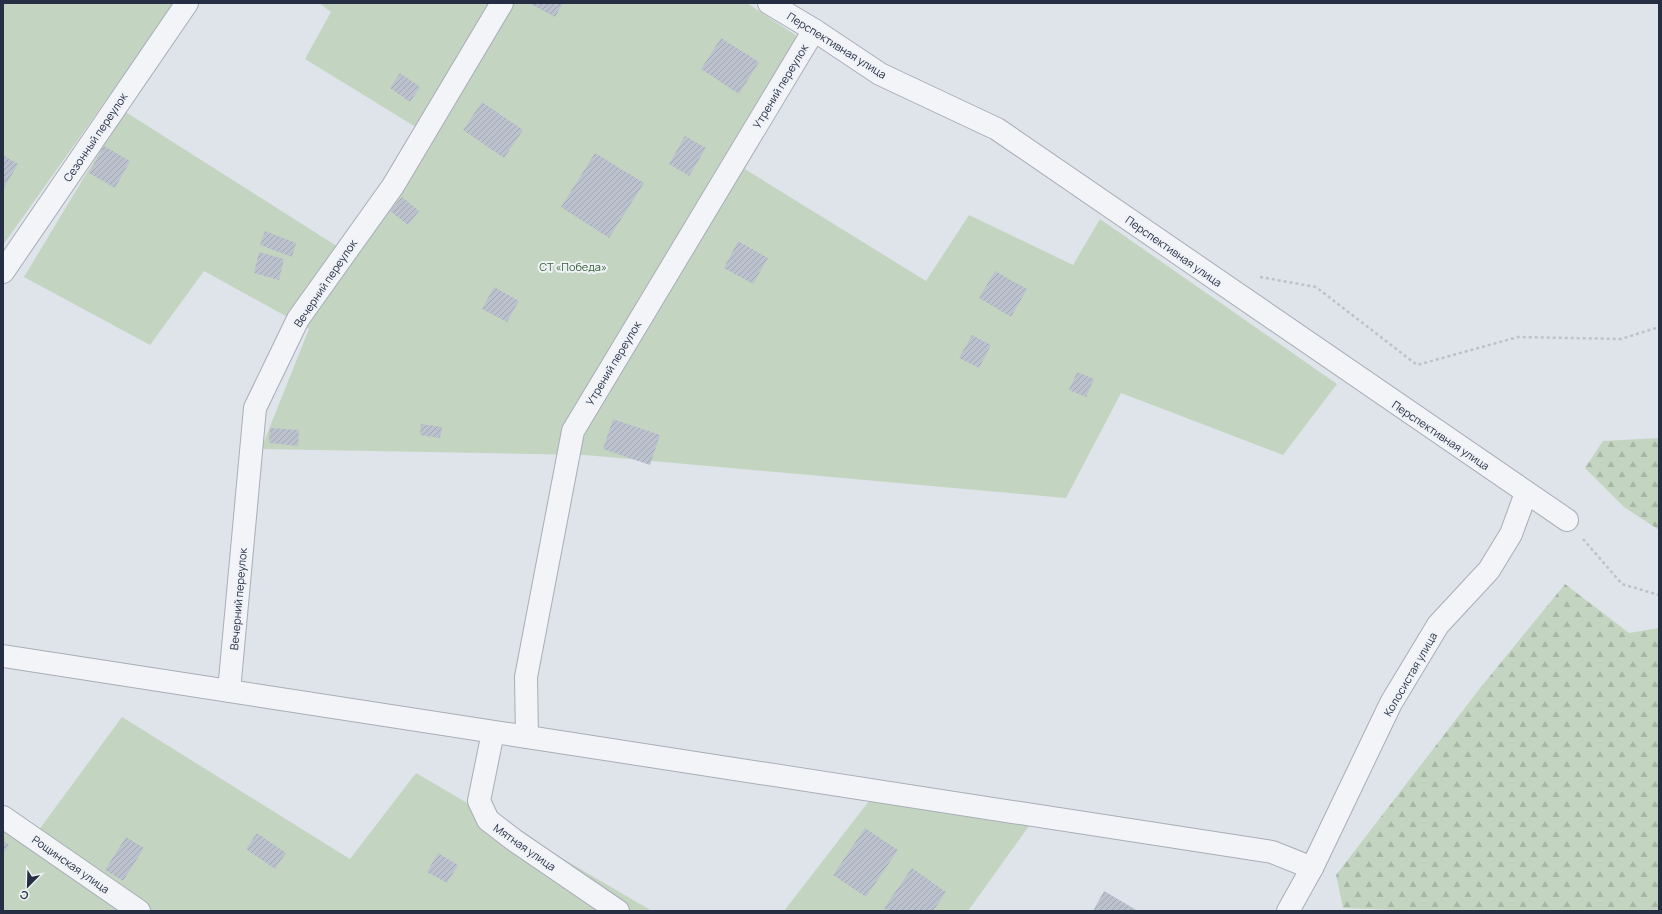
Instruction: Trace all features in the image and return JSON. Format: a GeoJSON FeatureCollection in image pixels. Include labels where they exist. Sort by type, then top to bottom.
{"type":"FeatureCollection","features":[{"type":"Feature","properties":{"kind":"street","name":"Сезонный переулок"},"geometry":{"type":"LineString","coordinates":[[3,272],[187,3]]}},
{"type":"Feature","properties":{"kind":"street","name":"Вечерний переулок"},"geometry":{"type":"LineString","coordinates":[[229,691],[255,408],[298,319],[393,186],[502,3]]}},
{"type":"Feature","properties":{"kind":"street","name":"Перспективная улица"},"geometry":{"type":"LineString","coordinates":[[769,3],[814,30],[880,74],[997,129],[1567,520]]}},
{"type":"Feature","properties":{"kind":"street","name":"Утрений переулок"},"geometry":{"type":"LineString","coordinates":[[527,737],[526,677],[572,431],[814,30]]}},
{"type":"Feature","properties":{"kind":"street","name":"Колосистая улица"},"geometry":{"type":"LineString","coordinates":[[1288,911],[1312,868],[1391,703],[1438,625],[1489,570],[1511,534],[1526,493]]}},
{"type":"Feature","properties":{"kind":"street"},"geometry":{"type":"LineString","coordinates":[[3,656],[1272,852],[1312,868]]}},
{"type":"Feature","properties":{"kind":"street","name":"Мятная улица"},"geometry":{"type":"LineString","coordinates":[[492,732],[479,801],[488,820],[514,840],[618,911]]}},
{"type":"Feature","properties":{"kind":"street","name":"Рощинская улица"},"geometry":{"type":"LineString","coordinates":[[3,817],[139,911]]}},
{"type":"Feature","properties":{"kind":"path"},"geometry":{"type":"LineString","coordinates":[[1256,277],[1316,287],[1418,365],[1518,337],[1621,339],[1659,327]]}},
{"type":"Feature","properties":{"kind":"path"},"geometry":{"type":"LineString","coordinates":[[1567,520],[1622,584],[1659,595]]}},
{"type":"Feature","properties":{"kind":"green space"},"geometry":{"type":"Polygon","coordinates":[[[3,3],[175,3],[3,245],[3,3]]]}},
{"type":"Feature","properties":{"kind":"green space","name":"СТ «Победа»"},"geometry":{"type":"Polygon","coordinates":[[[319,3],[747,3],[800,38],[727,158],[926,281],[969,215],[1073,265],[1100,219],[1337,384],[1283,455],[1121,393],[1066,498],[585,455],[261,449],[309,329],[204,271],[150,345],[24,277],[124,111],[354,257],[432,137],[305,59],[331,12],[319,3]]]}},
{"type":"Feature","properties":{"kind":"green space"},"geometry":{"type":"Polygon","coordinates":[[[1659,438],[1659,530],[1624,507],[1585,468],[1603,441],[1659,438]]]}},
{"type":"Feature","properties":{"kind":"green space"},"geometry":{"type":"Polygon","coordinates":[[[1565,584],[1629,633],[1659,628],[1659,911],[1423,911],[1343,908],[1336,875],[1481,687],[1565,584]]]}},
{"type":"Feature","properties":{"kind":"green space"},"geometry":{"type":"Polygon","coordinates":[[[122,717],[350,859],[416,773],[652,911],[3,911],[3,823],[30,842],[122,717]]]}},
{"type":"Feature","properties":{"kind":"green space"},"geometry":{"type":"Polygon","coordinates":[[[869,801],[1029,826],[968,911],[784,911],[869,801]]]}},
{"type":"Feature","properties":{"kind":"building"},"geometry":{"type":"Polygon","coordinates":[[[529,3],[563,3],[555,17],[529,3]]]}},
{"type":"Feature","properties":{"kind":"building"},"geometry":{"type":"Polygon","coordinates":[[[721,38],[759,62],[739,94],[701,69],[721,38]]]}},
{"type":"Feature","properties":{"kind":"building"},"geometry":{"type":"Polygon","coordinates":[[[400,73],[420,87],[410,102],[390,88],[400,73]]]}},
{"type":"Feature","properties":{"kind":"building"},"geometry":{"type":"Polygon","coordinates":[[[482,102],[523,130],[504,158],[463,130],[482,102]]]}},
{"type":"Feature","properties":{"kind":"building"},"geometry":{"type":"Polygon","coordinates":[[[685,136],[706,148],[689,176],[669,164],[685,136]]]}},
{"type":"Feature","properties":{"kind":"building"},"geometry":{"type":"Polygon","coordinates":[[[104,146],[130,161],[115,188],[89,173],[104,146]]]}},
{"type":"Feature","properties":{"kind":"building"},"geometry":{"type":"Polygon","coordinates":[[[595,153],[644,183],[609,238],[561,207],[595,153]]]}},
{"type":"Feature","properties":{"kind":"building"},"geometry":{"type":"Polygon","coordinates":[[[3,155],[18,164],[3,190],[3,155]]]}},
{"type":"Feature","properties":{"kind":"building"},"geometry":{"type":"Polygon","coordinates":[[[402,197],[419,211],[408,225],[390,211],[402,197]]]}},
{"type":"Feature","properties":{"kind":"building"},"geometry":{"type":"Polygon","coordinates":[[[265,231],[296,243],[292,257],[260,245],[265,231]]]}},
{"type":"Feature","properties":{"kind":"building"},"geometry":{"type":"Polygon","coordinates":[[[738,241],[768,258],[753,284],[724,268],[738,241]]]}},
{"type":"Feature","properties":{"kind":"building"},"geometry":{"type":"Polygon","coordinates":[[[259,252],[284,259],[279,280],[254,273],[259,252]]]}},
{"type":"Feature","properties":{"kind":"building"},"geometry":{"type":"Polygon","coordinates":[[[995,271],[1027,289],[1011,317],[979,298],[995,271]]]}},
{"type":"Feature","properties":{"kind":"building"},"geometry":{"type":"Polygon","coordinates":[[[494,287],[519,301],[507,322],[482,309],[494,287]]]}},
{"type":"Feature","properties":{"kind":"building"},"geometry":{"type":"Polygon","coordinates":[[[972,335],[991,345],[979,368],[959,358],[972,335]]]}},
{"type":"Feature","properties":{"kind":"building"},"geometry":{"type":"Polygon","coordinates":[[[1077,372],[1094,379],[1086,397],[1069,390],[1077,372]]]}},
{"type":"Feature","properties":{"kind":"building"},"geometry":{"type":"Polygon","coordinates":[[[613,419],[660,435],[650,465],[603,449],[613,419]]]}},
{"type":"Feature","properties":{"kind":"building"},"geometry":{"type":"Polygon","coordinates":[[[421,424],[442,427],[440,438],[420,435],[421,424]]]}},
{"type":"Feature","properties":{"kind":"building"},"geometry":{"type":"Polygon","coordinates":[[[270,428],[299,430],[298,446],[269,443],[270,428]]]}},
{"type":"Feature","properties":{"kind":"building"},"geometry":{"type":"Polygon","coordinates":[[[865,828],[898,850],[866,897],[833,875],[865,828]]]}},
{"type":"Feature","properties":{"kind":"building"},"geometry":{"type":"Polygon","coordinates":[[[257,833],[286,853],[275,869],[246,849],[257,833]]]}},
{"type":"Feature","properties":{"kind":"building"},"geometry":{"type":"Polygon","coordinates":[[[126,837],[144,848],[123,881],[105,870],[126,837]]]}},
{"type":"Feature","properties":{"kind":"building"},"geometry":{"type":"Polygon","coordinates":[[[3,841],[9,845],[3,854],[3,841]]]}},
{"type":"Feature","properties":{"kind":"building"},"geometry":{"type":"Polygon","coordinates":[[[438,853],[458,865],[447,883],[427,872],[438,853]]]}},
{"type":"Feature","properties":{"kind":"building"},"geometry":{"type":"Polygon","coordinates":[[[912,868],[946,892],[933,911],[889,911],[884,908],[912,868]]]}},
{"type":"Feature","properties":{"kind":"building"},"geometry":{"type":"Polygon","coordinates":[[[1104,891],[1138,911],[1093,911],[1104,891]]]}}]}
